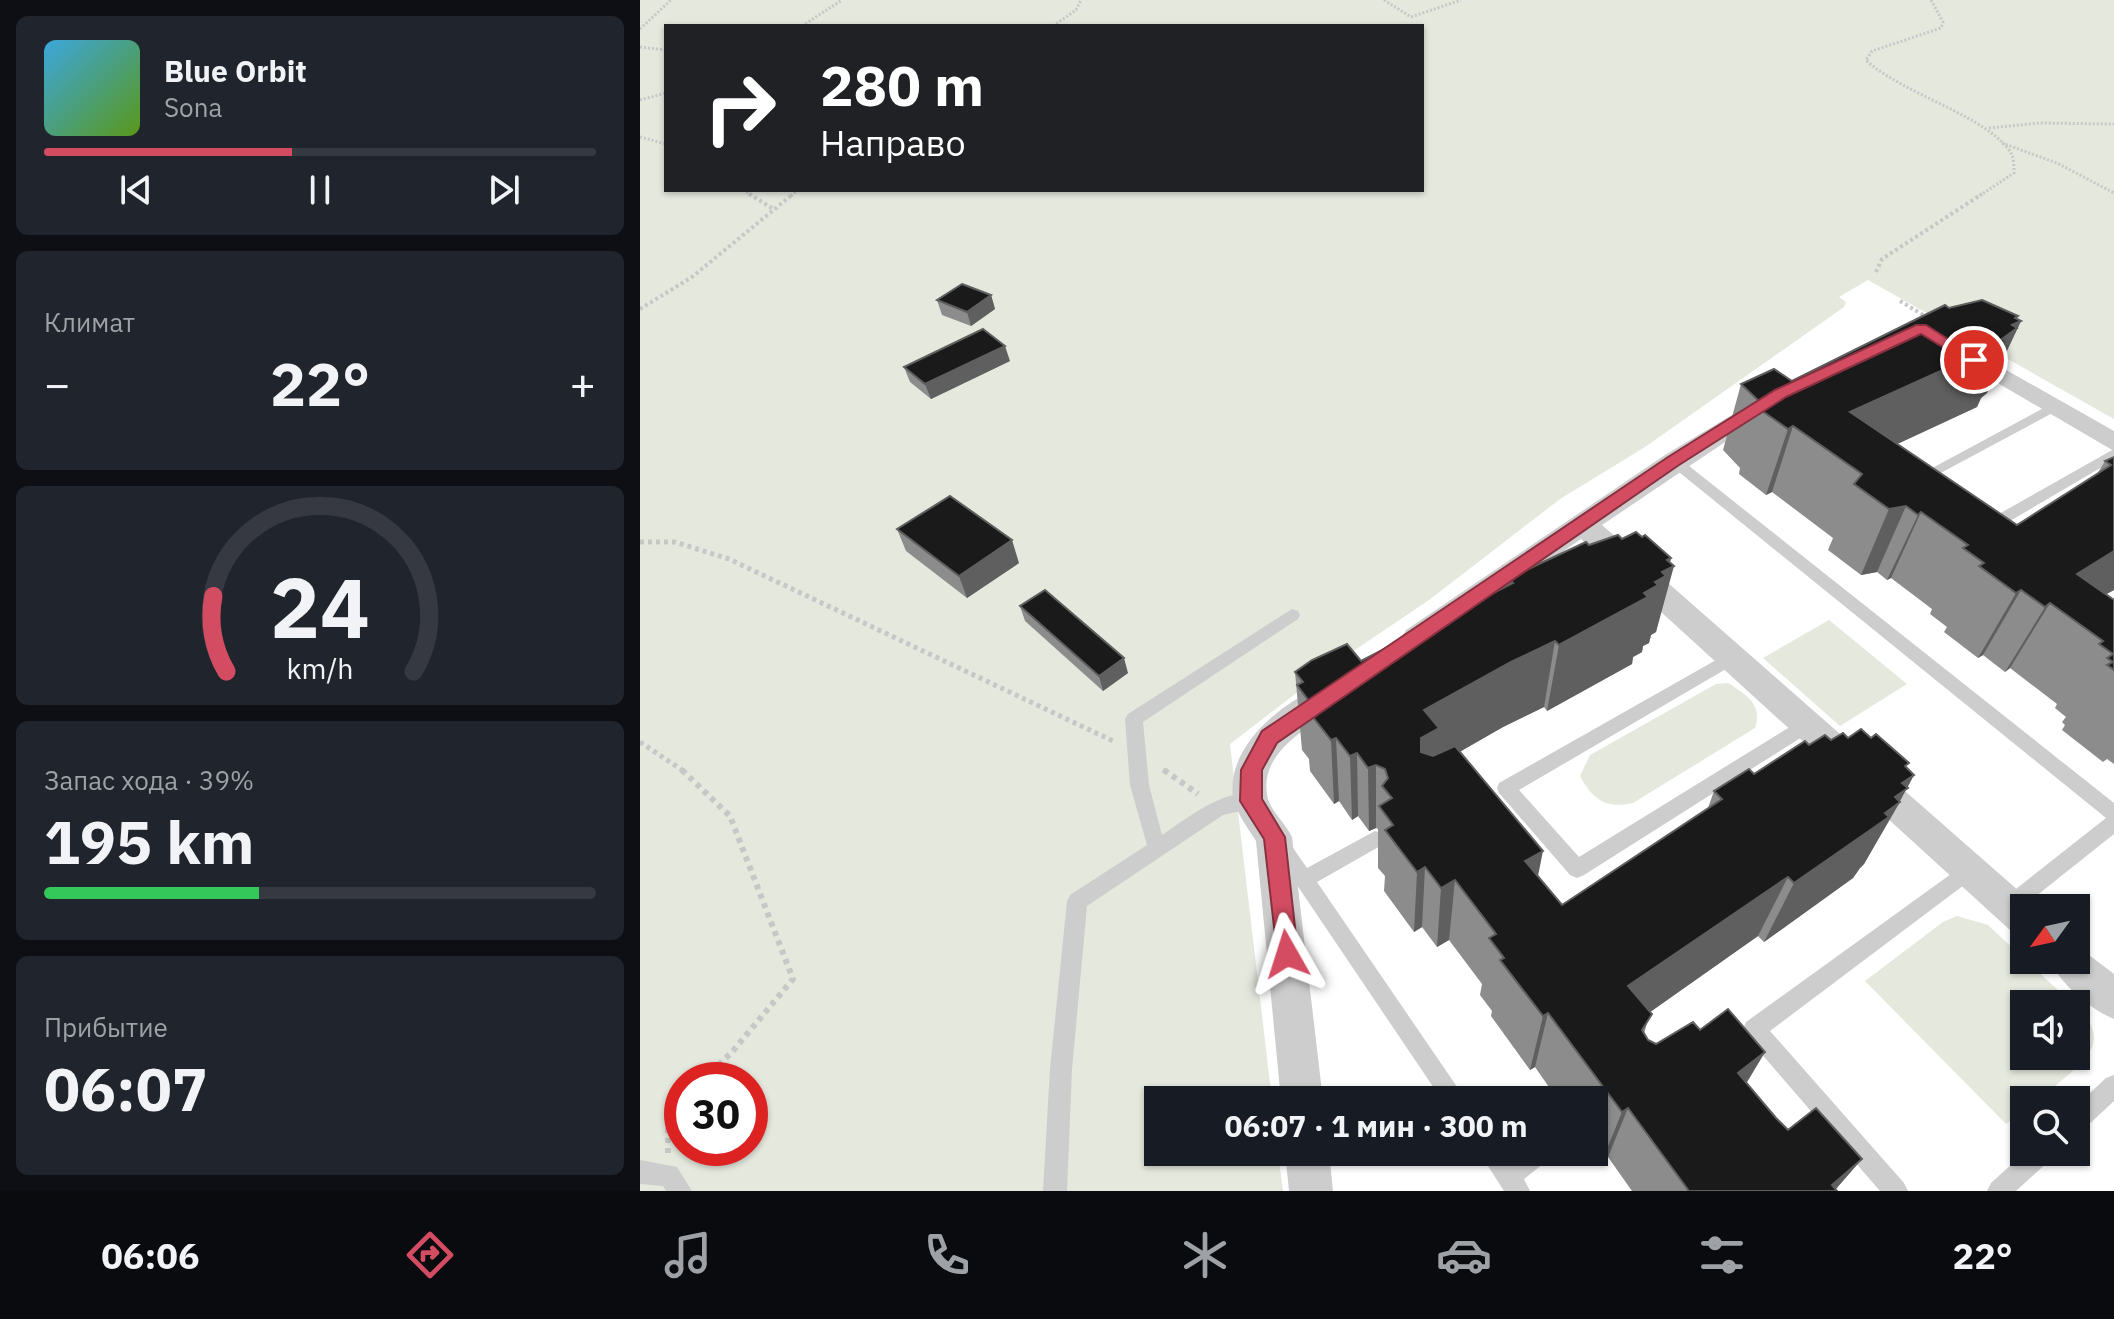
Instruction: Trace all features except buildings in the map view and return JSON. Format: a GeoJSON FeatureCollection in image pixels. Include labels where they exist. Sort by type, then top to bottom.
{"type":"FeatureCollection","features":[{"type":"Feature","properties":{"kind":"street"},"geometry":{"type":"LineString","coordinates":[[1934,336],[2114,443]]}},
{"type":"Feature","properties":{"kind":"street"},"geometry":{"type":"LineString","coordinates":[[1387,658],[1674,461],[1781,394]]}},
{"type":"Feature","properties":{"kind":"street"},"geometry":{"type":"LineString","coordinates":[[1584,525],[2010,907]]}},
{"type":"Feature","properties":{"kind":"street"},"geometry":{"type":"LineString","coordinates":[[1301,1086],[1274,837],[1251,801],[1251,770],[1269,737],[1361,675]]}},
{"type":"Feature","properties":{"kind":"street"},"geometry":{"type":"LineString","coordinates":[[2085,974],[2114,1000]]}},
{"type":"Feature","properties":{"kind":"street"},"geometry":{"type":"LineString","coordinates":[[1308,1166],[1311,1191]]}},
{"type":"Feature","properties":{"kind":"lane"},"geometry":{"type":"LineString","coordinates":[[1916,495],[1905,487],[2053,407]]}},
{"type":"Feature","properties":{"kind":"lane"},"geometry":{"type":"LineString","coordinates":[[1974,535],[2114,454]]}},
{"type":"Feature","properties":{"kind":"lane"},"geometry":{"type":"LineString","coordinates":[[1674,461],[2114,814]]}},
{"type":"Feature","properties":{"kind":"lane"},"geometry":{"type":"LineString","coordinates":[[1158,848],[1147,825],[1135,752],[1134,719],[1292,615]]}},
{"type":"Feature","properties":{"kind":"lane"},"geometry":{"type":"LineString","coordinates":[[1482,787],[1506,788],[1732,657]]}},
{"type":"Feature","properties":{"kind":"lane"},"geometry":{"type":"LineString","coordinates":[[1506,788],[1577,869],[1807,725]]}},
{"type":"Feature","properties":{"kind":"lane"},"geometry":{"type":"LineString","coordinates":[[1055,1191],[1061,1069],[1077,901],[1218,808],[1251,801]]}},
{"type":"Feature","properties":{"kind":"lane"},"geometry":{"type":"LineString","coordinates":[[2037,894],[2114,823]]}},
{"type":"Feature","properties":{"kind":"lane"},"geometry":{"type":"LineString","coordinates":[[1274,837],[1445,1086]]}},
{"type":"Feature","properties":{"kind":"lane"},"geometry":{"type":"LineString","coordinates":[[1303,880],[1375,839]]}},
{"type":"Feature","properties":{"kind":"lane"},"geometry":{"type":"LineString","coordinates":[[1726,1036],[1754,1029],[1969,870]]}},
{"type":"Feature","properties":{"kind":"lane"},"geometry":{"type":"LineString","coordinates":[[1754,1029],[1896,1191]]}},
{"type":"Feature","properties":{"kind":"lane"},"geometry":{"type":"LineString","coordinates":[[2090,1108],[2114,1086]]}},
{"type":"Feature","properties":{"kind":"lane"},"geometry":{"type":"LineString","coordinates":[[1501,1166],[1513,1184],[1528,1166]]}},
{"type":"Feature","properties":{"kind":"lane"},"geometry":{"type":"LineString","coordinates":[[1999,1191],[2027,1166]]}},
{"type":"Feature","properties":{"kind":"lane"},"geometry":{"type":"LineString","coordinates":[[640,1172],[674,1183]]}},
{"type":"Feature","properties":{"kind":"path"},"geometry":{"type":"LineString","coordinates":[[640,29],[671,0]]}},
{"type":"Feature","properties":{"kind":"path"},"geometry":{"type":"LineString","coordinates":[[805,24],[842,0]]}},
{"type":"Feature","properties":{"kind":"path"},"geometry":{"type":"LineString","coordinates":[[1056,24],[1076,10],[1081,0]]}},
{"type":"Feature","properties":{"kind":"path"},"geometry":{"type":"LineString","coordinates":[[1384,0],[1411,17],[1461,0]]}},
{"type":"Feature","properties":{"kind":"path"},"geometry":{"type":"LineString","coordinates":[[1876,272],[1882,259],[2014,173],[2016,156],[1984,128],[1903,91],[1871,68],[1866,60],[1872,51],[1941,28],[1943,22],[1931,0]]}},
{"type":"Feature","properties":{"kind":"path"},"geometry":{"type":"LineString","coordinates":[[640,47],[664,50]]}},
{"type":"Feature","properties":{"kind":"path"},"geometry":{"type":"LineString","coordinates":[[640,100],[664,94]]}},
{"type":"Feature","properties":{"kind":"path"},"geometry":{"type":"LineString","coordinates":[[1984,128],[2114,124]]}},
{"type":"Feature","properties":{"kind":"path"},"geometry":{"type":"LineString","coordinates":[[640,137],[664,143]]}},
{"type":"Feature","properties":{"kind":"path"},"geometry":{"type":"LineString","coordinates":[[1998,141],[2057,163],[2114,193]]}},
{"type":"Feature","properties":{"kind":"path"},"geometry":{"type":"LineString","coordinates":[[746,192],[772,208]]}},
{"type":"Feature","properties":{"kind":"path"},"geometry":{"type":"LineString","coordinates":[[640,309],[692,277],[795,192]]}},
{"type":"Feature","properties":{"kind":"path"},"geometry":{"type":"LineString","coordinates":[[640,542],[675,542],[729,559],[1135,752],[1218,808]]}},
{"type":"Feature","properties":{"kind":"path"},"geometry":{"type":"LineString","coordinates":[[640,742],[646,743],[687,774],[730,816],[793,979],[722,1062]]}},
{"type":"Feature","properties":{"kind":"shaded area"},"geometry":{"type":"Polygon","coordinates":[[[640,0],[2114,0],[2114,419],[1868,280],[1839,297],[1846,302],[1844,307],[1645,447],[1560,499],[1429,600],[1337,662],[1230,744],[1270,1086],[1144,1086],[1144,1166],[1280,1166],[1283,1191],[640,1191],[640,0]]]}},
{"type":"Feature","properties":{"kind":"shaded area"},"geometry":{"type":"Polygon","coordinates":[[[1829,620],[1907,684],[1840,726],[1763,658],[1829,620]]]}},
{"type":"Feature","properties":{"kind":"shaded area"},"geometry":{"type":"Polygon","coordinates":[[[1728,683],[1752,701],[1757,713],[1755,728],[1633,803],[1615,805],[1601,801],[1590,791],[1580,776],[1590,755],[1716,684],[1728,683]]]}},
{"type":"Feature","properties":{"kind":"shaded area"},"geometry":{"type":"Polygon","coordinates":[[[1957,916],[1988,925],[2010,945],[2010,974],[2041,974],[2058,990],[2010,990],[2010,1070],[2073,1070],[2054,1086],[2010,1086],[2010,1121],[2006,1124],[1865,981],[1943,922],[1957,916]]]}},
{"type":"Feature","properties":{"kind":"shaded area"},"geometry":{"type":"Polygon","coordinates":[[[2090,1025],[2094,1038],[2090,1050],[2090,1025]]]}},
{"type":"Feature","properties":{"kind":"route"},"geometry":{"type":"LineString","coordinates":[[1287,954],[1274,837],[1251,801],[1251,770],[1269,737],[1674,461],[1781,394],[1921,328],[1974,360]]}}]}
